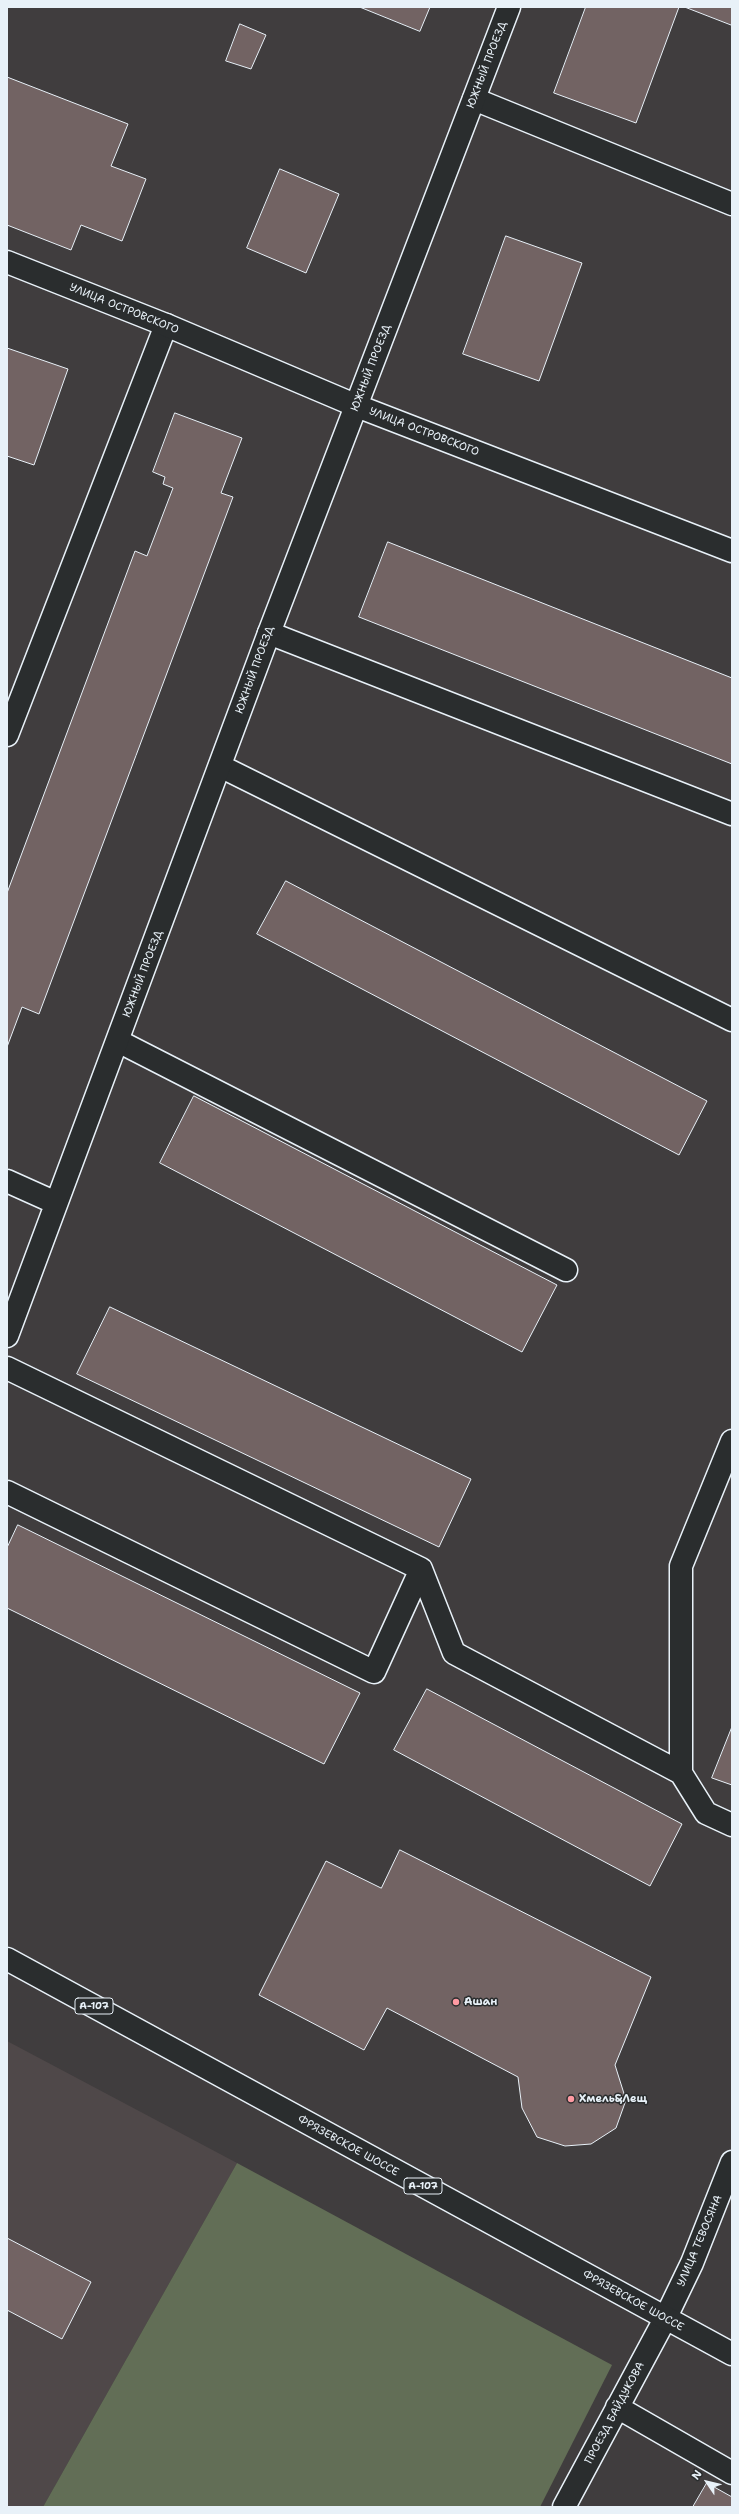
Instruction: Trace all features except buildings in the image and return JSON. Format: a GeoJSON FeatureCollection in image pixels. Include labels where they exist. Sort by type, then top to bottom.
{"type":"FeatureCollection","features":[{"type":"Feature","properties":{"kind":"main road","name":"ЮЖНЫЙ ПРОЕЗД"},"geometry":{"type":"LineString","coordinates":[[7,1336],[269,634],[509,7]]}},
{"type":"Feature","properties":{"kind":"main road"},"geometry":{"type":"LineString","coordinates":[[474,99],[732,204]]}},
{"type":"Feature","properties":{"kind":"main road","name":"УЛИЦА ОСТРОВСКОГО"},"geometry":{"type":"LineString","coordinates":[[7,262],[166,325],[357,406],[732,551]]}},
{"type":"Feature","properties":{"kind":"main road"},"geometry":{"type":"LineString","coordinates":[[7,734],[166,325]]}},
{"type":"Feature","properties":{"kind":"main road"},"geometry":{"type":"LineString","coordinates":[[269,634],[732,814]]}},
{"type":"Feature","properties":{"kind":"main road"},"geometry":{"type":"LineString","coordinates":[[220,766],[732,1020]]}},
{"type":"Feature","properties":{"kind":"main road"},"geometry":{"type":"LineString","coordinates":[[118,1041],[566,1270]]}},
{"type":"Feature","properties":{"kind":"main road"},"geometry":{"type":"LineString","coordinates":[[7,1181],[56,1203]]}},
{"type":"Feature","properties":{"kind":"main road"},"geometry":{"type":"LineString","coordinates":[[7,1368],[421,1569],[454,1653],[681,1773],[706,1813],[732,1825]]}},
{"type":"Feature","properties":{"kind":"main road"},"geometry":{"type":"LineString","coordinates":[[681,1773],[681,1566],[732,1441]]}},
{"type":"Feature","properties":{"kind":"main road"},"geometry":{"type":"LineString","coordinates":[[7,1492],[374,1672],[421,1569]]}},
{"type":"Feature","properties":{"kind":"main road","name":"ФРЯЗЕВСКОЕ ШОССЕ"},"geometry":{"type":"LineString","coordinates":[[7,1959],[665,2319],[732,2354]]}},
{"type":"Feature","properties":{"kind":"main road","name":"УЛИЦА ТЕВОСЯНА"},"geometry":{"type":"LineString","coordinates":[[665,2319],[692,2263],[732,2162]]}},
{"type":"Feature","properties":{"kind":"main road","name":"ПРОЕЗД БАЙДУКОВА"},"geometry":{"type":"LineString","coordinates":[[564,2507],[665,2319]]}},
{"type":"Feature","properties":{"kind":"main road"},"geometry":{"type":"LineString","coordinates":[[618,2407],[732,2473]]}},
{"type":"Feature","properties":{"kind":"shaded area"},"geometry":{"type":"Polygon","coordinates":[[[7,2041],[237,2163],[43,2507],[7,2507],[7,2041]]]}},
{"type":"Feature","properties":{"kind":"green space"},"geometry":{"type":"Polygon","coordinates":[[[237,2163],[612,2365],[540,2507],[43,2507],[237,2163]]]}},
{"type":"Feature","properties":{"kind":"place","name":"Ашан"},"geometry":{"type":"Point","coordinates":[456,2002]}},
{"type":"Feature","properties":{"kind":"place","name":"Хмель&Лещ"},"geometry":{"type":"Point","coordinates":[571,2099]}}]}
